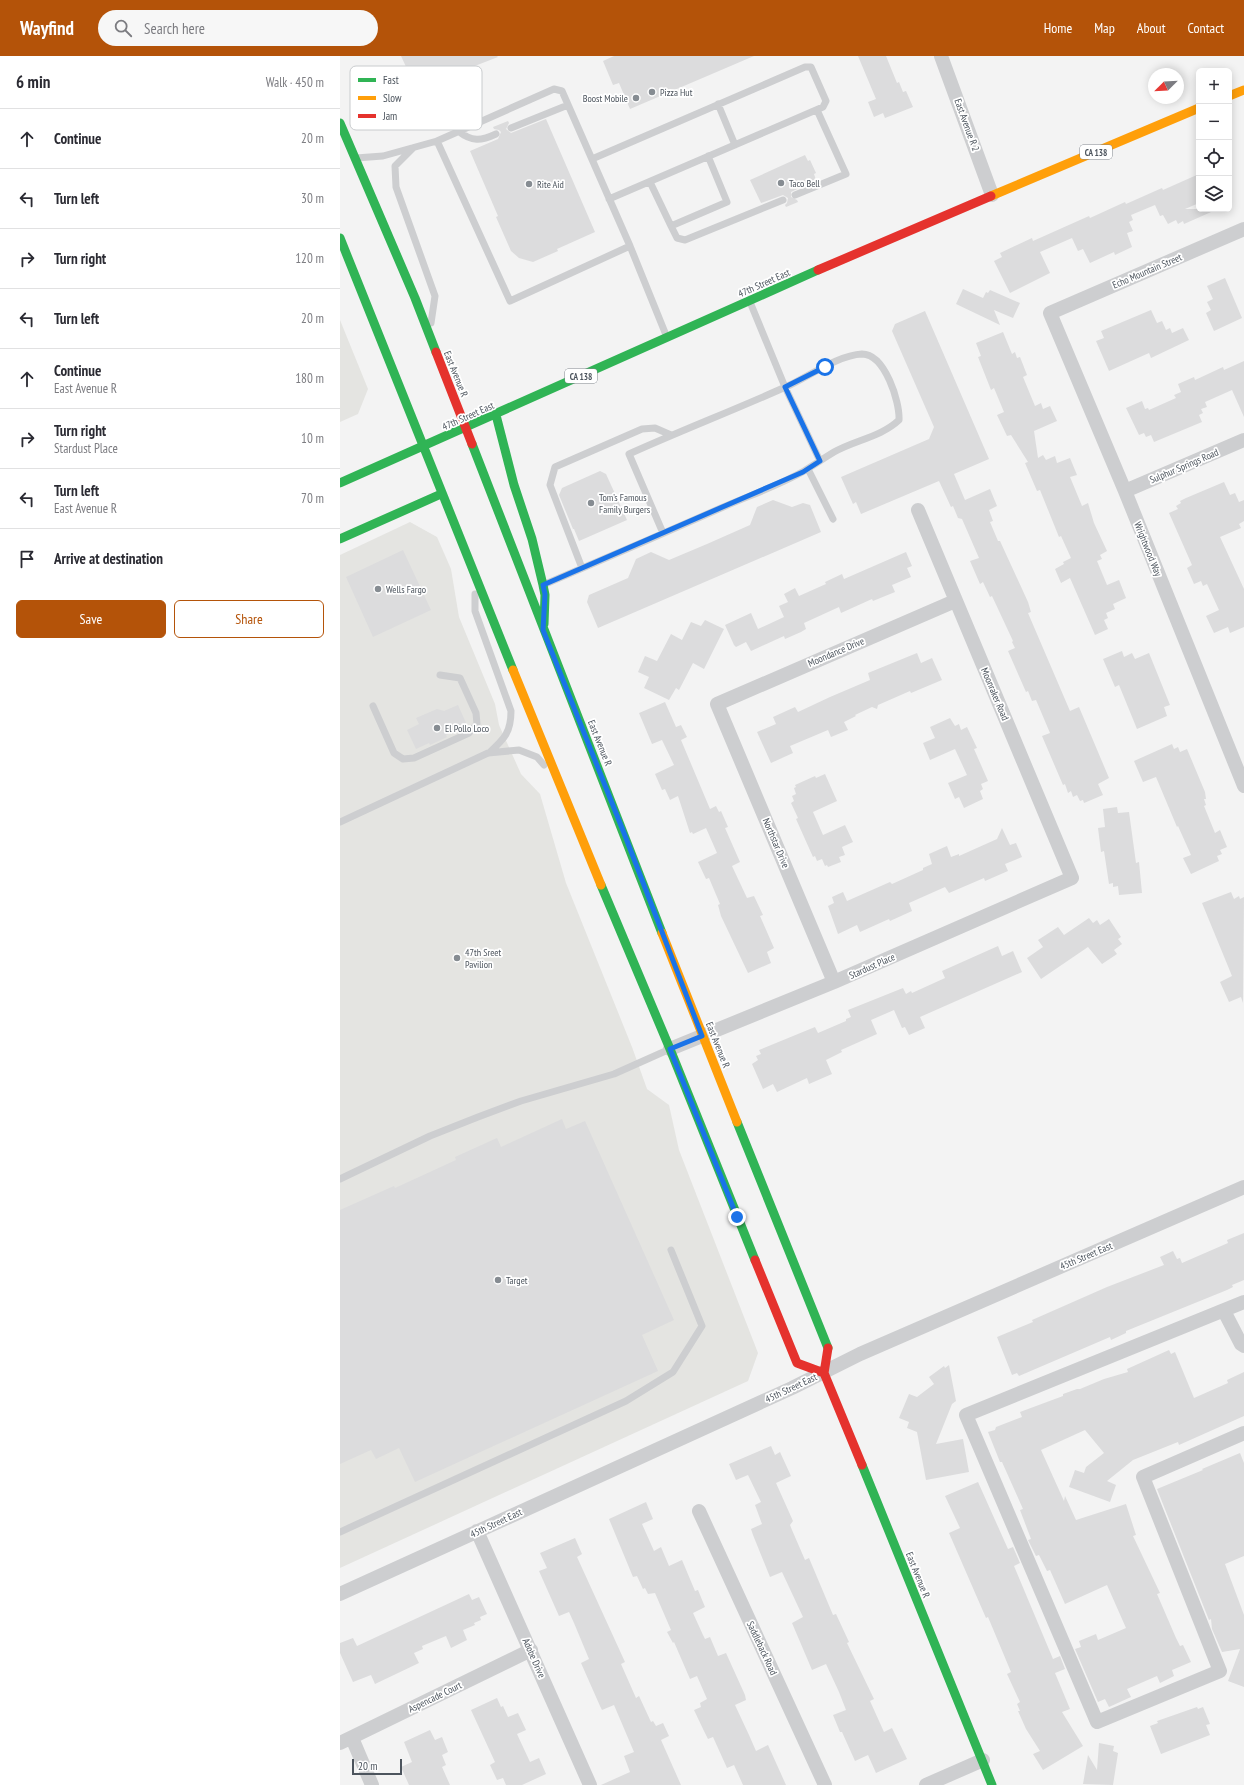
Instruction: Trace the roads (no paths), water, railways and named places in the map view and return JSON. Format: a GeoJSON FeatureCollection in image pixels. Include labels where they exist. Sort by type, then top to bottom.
{"type":"FeatureCollection","features":[{"type":"Feature","properties":{"kind":"main road"},"geometry":{"type":"LineString","coordinates":[[1232,95],[1244,90]]}},
{"type":"Feature","properties":{"kind":"main road","name":"47th Street East"},"geometry":{"type":"LineString","coordinates":[[340,483],[423,449],[666,337],[992,195],[1196,109]]}},
{"type":"Feature","properties":{"kind":"main road","name":"East Avenue R"},"geometry":{"type":"LineString","coordinates":[[340,123],[429,334],[702,1036],[829,1350],[824,1373],[992,1785]]}},
{"type":"Feature","properties":{"kind":"main road"},"geometry":{"type":"LineString","coordinates":[[340,238],[475,579],[670,1049],[797,1363],[824,1373]]}},
{"type":"Feature","properties":{"kind":"main road"},"geometry":{"type":"LineString","coordinates":[[496,416],[514,485],[532,539],[545,594],[543,630]]}},
{"type":"Feature","properties":{"kind":"main road"},"geometry":{"type":"LineString","coordinates":[[340,539],[441,494]]}},
{"type":"Feature","properties":{"kind":"street","name":"East Avenue R 2"},"geometry":{"type":"LineString","coordinates":[[942,56],[992,195]]}},
{"type":"Feature","properties":{"kind":"street","name":"Echo Mountain Street"},"geometry":{"type":"LineString","coordinates":[[1050,312],[1244,229]]}},
{"type":"Feature","properties":{"kind":"street","name":"Wrightwood Way"},"geometry":{"type":"LineString","coordinates":[[1050,312],[1125,491],[1244,786]]}},
{"type":"Feature","properties":{"kind":"street","name":"Sulphur Springs Road"},"geometry":{"type":"LineString","coordinates":[[1125,491],[1244,440]]}},
{"type":"Feature","properties":{"kind":"street","name":"Moonraker Road"},"geometry":{"type":"LineString","coordinates":[[918,510],[1072,878]]}},
{"type":"Feature","properties":{"kind":"street","name":"Moondance Drive"},"geometry":{"type":"LineString","coordinates":[[717,704],[955,601]]}},
{"type":"Feature","properties":{"kind":"street","name":"Northstar Drive"},"geometry":{"type":"LineString","coordinates":[[717,704],[834,982]]}},
{"type":"Feature","properties":{"kind":"street","name":"Stardust Place"},"geometry":{"type":"LineString","coordinates":[[670,1049],[834,982],[1072,878]]}},
{"type":"Feature","properties":{"kind":"street","name":"45th Street East"},"geometry":{"type":"LineString","coordinates":[[340,1594],[824,1373],[860,1354],[1244,1187]]}},
{"type":"Feature","properties":{"kind":"street"},"geometry":{"type":"LineString","coordinates":[[1244,1302],[966,1415],[1097,1722],[1220,1671],[1143,1477],[1244,1433]]}},
{"type":"Feature","properties":{"kind":"street"},"geometry":{"type":"LineString","coordinates":[[1224,1311],[1240,1344],[1244,1346]]}},
{"type":"Feature","properties":{"kind":"street","name":"Saddleback Road"},"geometry":{"type":"LineString","coordinates":[[699,1511],[825,1785]]}},
{"type":"Feature","properties":{"kind":"street","name":"Adobe Drive"},"geometry":{"type":"LineString","coordinates":[[478,1531],[590,1785]]}},
{"type":"Feature","properties":{"kind":"street","name":"Aspencade Court"},"geometry":{"type":"LineString","coordinates":[[346,1741],[531,1650]]}},
{"type":"Feature","properties":{"kind":"street"},"geometry":{"type":"LineString","coordinates":[[346,1741],[372,1785]]}},
{"type":"Feature","properties":{"kind":"street"},"geometry":{"type":"LineString","coordinates":[[926,1785],[983,1760]]}},
{"type":"Feature","properties":{"kind":"lane"},"geometry":{"type":"LineString","coordinates":[[592,159],[805,67],[811,67],[826,101],[823,107],[817,110],[609,199]]}},
{"type":"Feature","properties":{"kind":"lane"},"geometry":{"type":"LineString","coordinates":[[482,120],[554,89],[562,91],[630,246],[666,337]]}},
{"type":"Feature","properties":{"kind":"lane"},"geometry":{"type":"LineString","coordinates":[[718,104],[735,145]]}},
{"type":"Feature","properties":{"kind":"lane"},"geometry":{"type":"LineString","coordinates":[[511,128],[568,105]]}},
{"type":"Feature","properties":{"kind":"lane"},"geometry":{"type":"LineString","coordinates":[[795,195],[846,174],[817,110]]}},
{"type":"Feature","properties":{"kind":"lane"},"geometry":{"type":"LineString","coordinates":[[356,158],[383,156],[437,141],[458,131],[465,136],[482,140],[496,134]]}},
{"type":"Feature","properties":{"kind":"lane"},"geometry":{"type":"LineString","coordinates":[[437,141],[510,302],[630,246]]}},
{"type":"Feature","properties":{"kind":"lane"},"geometry":{"type":"LineString","coordinates":[[413,148],[395,166],[396,187],[435,296],[429,334]]}},
{"type":"Feature","properties":{"kind":"lane"},"geometry":{"type":"LineString","coordinates":[[671,226],[727,202],[708,156]]}},
{"type":"Feature","properties":{"kind":"lane"},"geometry":{"type":"LineString","coordinates":[[650,182],[677,238],[684,240],[783,200]]}},
{"type":"Feature","properties":{"kind":"lane"},"geometry":{"type":"LineString","coordinates":[[750,301],[785,387],[820,461]]}},
{"type":"Feature","properties":{"kind":"lane"},"geometry":{"type":"LineString","coordinates":[[528,591],[663,534],[773,485],[808,468],[841,449],[890,428],[899,420],[900,411],[887,374],[877,361],[864,354],[851,356],[833,363],[785,387],[629,454],[663,534]]}},
{"type":"Feature","properties":{"kind":"lane"},"geometry":{"type":"LineString","coordinates":[[582,568],[550,485],[555,467],[642,429],[655,428],[671,435]]}},
{"type":"Feature","properties":{"kind":"lane"},"geometry":{"type":"LineString","coordinates":[[808,468],[833,519]]}},
{"type":"Feature","properties":{"kind":"lane"},"geometry":{"type":"LineString","coordinates":[[340,822],[488,753],[501,742],[511,726],[511,712],[475,611],[475,579]]}},
{"type":"Feature","properties":{"kind":"lane"},"geometry":{"type":"LineString","coordinates":[[373,706],[394,753],[403,759],[414,758],[469,733],[477,724],[476,713],[469,694],[460,678],[440,674]]}},
{"type":"Feature","properties":{"kind":"lane"},"geometry":{"type":"LineString","coordinates":[[488,753],[519,750],[537,757],[556,777]]}},
{"type":"Feature","properties":{"kind":"lane"},"geometry":{"type":"LineString","coordinates":[[340,1179],[443,1130],[521,1101],[614,1074],[670,1049]]}},
{"type":"Feature","properties":{"kind":"lane"},"geometry":{"type":"LineString","coordinates":[[340,1532],[626,1401],[673,1372],[702,1326],[671,1250]]}},
{"type":"Feature","properties":{"kind":"place","name":"Pizza Hut"},"geometry":{"type":"Point","coordinates":[652,92]}},
{"type":"Feature","properties":{"kind":"place","name":"Boost Mobile"},"geometry":{"type":"Point","coordinates":[636,98]}},
{"type":"Feature","properties":{"kind":"place","name":"Taco Bell"},"geometry":{"type":"Point","coordinates":[781,183]}},
{"type":"Feature","properties":{"kind":"place","name":"Rite Aid"},"geometry":{"type":"Point","coordinates":[529,184]}},
{"type":"Feature","properties":{"kind":"place","name":"Tom’s Famous Family Burgers"},"geometry":{"type":"Point","coordinates":[591,503]}},
{"type":"Feature","properties":{"kind":"place","name":"Wells Fargo"},"geometry":{"type":"Point","coordinates":[378,589]}},
{"type":"Feature","properties":{"kind":"place","name":"El Pollo Loco"},"geometry":{"type":"Point","coordinates":[437,728]}},
{"type":"Feature","properties":{"kind":"place","name":"47th Sreet Pavilion"},"geometry":{"type":"Point","coordinates":[457,958]}},
{"type":"Feature","properties":{"kind":"place","name":"Target"},"geometry":{"type":"Point","coordinates":[498,1280]}}]}
